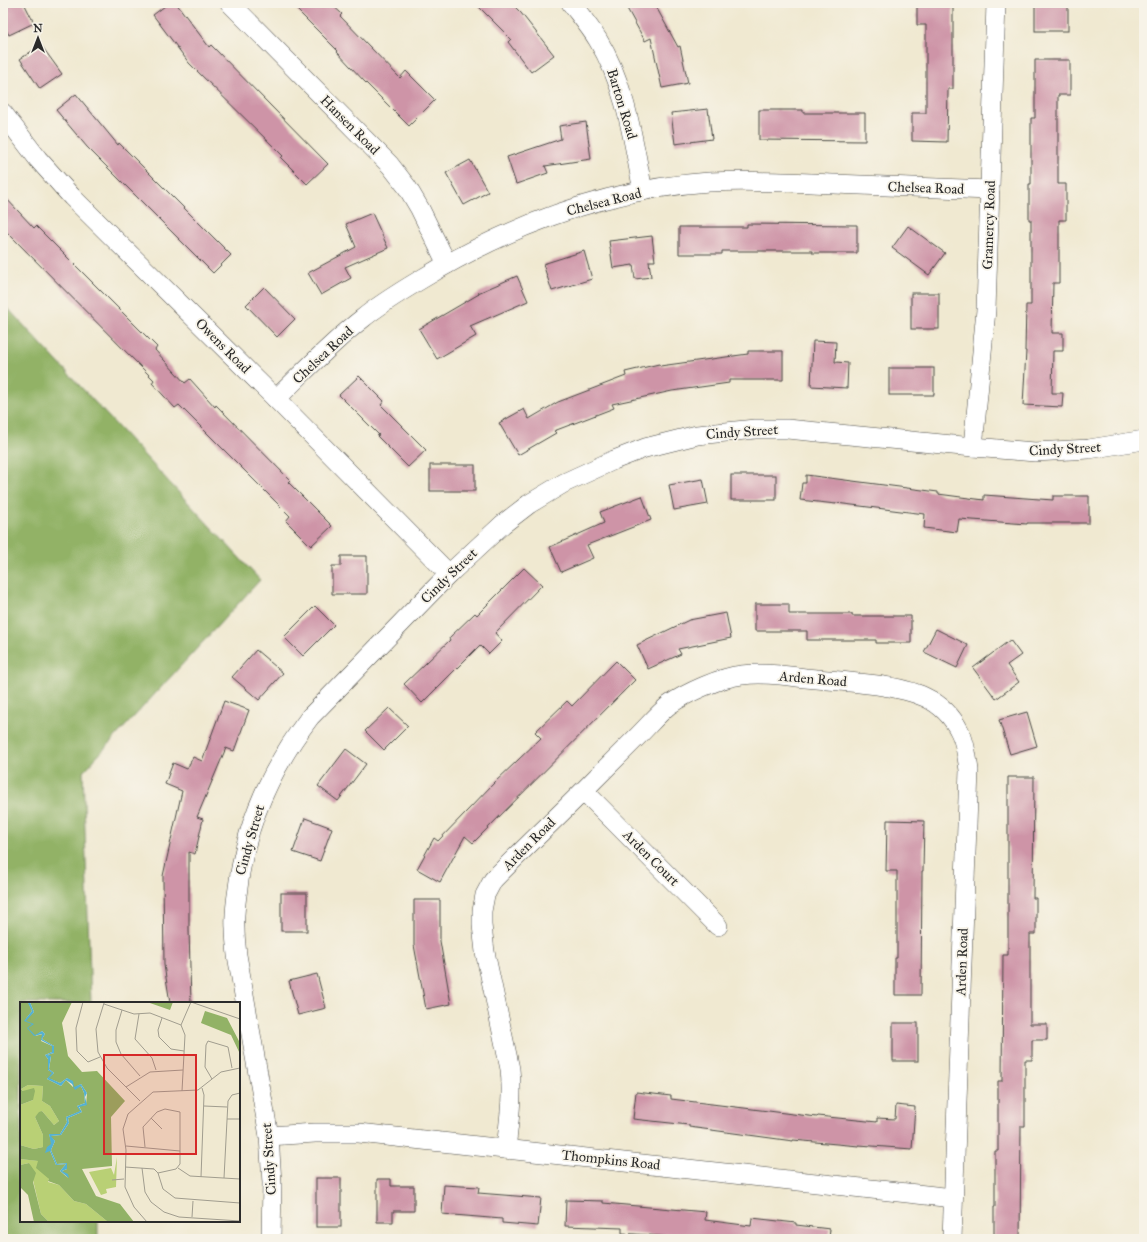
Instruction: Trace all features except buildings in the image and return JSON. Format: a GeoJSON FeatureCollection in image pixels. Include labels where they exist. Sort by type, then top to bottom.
{"type":"FeatureCollection","features":[{"type":"Feature","properties":{"kind":"street","name":"Hansen Road"},"geometry":{"type":"LineString","coordinates":[[230,3],[390,165],[407,187],[420,209],[447,264]]}},
{"type":"Feature","properties":{"kind":"street","name":"Barton Road"},"geometry":{"type":"LineString","coordinates":[[571,3],[598,40],[609,60],[618,83],[633,138],[643,191]]}},
{"type":"Feature","properties":{"kind":"street","name":"Gramercy Road"},"geometry":{"type":"LineString","coordinates":[[973,447],[986,310],[996,3]]}},
{"type":"Feature","properties":{"kind":"street","name":"Owens Road"},"geometry":{"type":"LineString","coordinates":[[3,113],[38,159],[72,197],[276,399],[449,574]]}},
{"type":"Feature","properties":{"kind":"street","name":"Chelsea Road"},"geometry":{"type":"LineString","coordinates":[[276,399],[340,337],[383,304],[447,264],[502,236],[576,208],[643,191],[709,182],[770,181],[990,190]]}},
{"type":"Feature","properties":{"kind":"street","name":"Cindy Street"},"geometry":{"type":"LineString","coordinates":[[271,1239],[272,1184],[269,1136],[237,955],[235,928],[239,878],[244,849],[251,827],[259,804],[281,760],[295,737],[310,717],[449,574],[503,524],[546,493],[614,460],[645,448],[677,439],[723,431],[787,429],[1035,452],[1108,447],[1144,440]]}},
{"type":"Feature","properties":{"kind":"street","name":"Arden Road"},"geometry":{"type":"LineString","coordinates":[[506,1149],[512,1099],[512,1083],[486,952],[482,910],[486,895],[493,880],[584,791],[656,717],[670,705],[702,687],[741,675],[760,674],[792,676],[905,689],[920,694],[933,701],[955,722],[961,733],[969,770],[952,1239]]}},
{"type":"Feature","properties":{"kind":"street","name":"Arden Court"},"geometry":{"type":"LineString","coordinates":[[584,791],[718,926]]}},
{"type":"Feature","properties":{"kind":"street","name":"Thompkins Road"},"geometry":{"type":"LineString","coordinates":[[269,1136],[359,1134],[953,1198]]}},
{"type":"Feature","properties":{"kind":"green space"},"geometry":{"type":"Polygon","coordinates":[[[3,303],[260,580],[83,772],[91,1002],[20,1002],[20,1222],[98,1222],[98,1239],[3,1239],[3,303]]]}}]}
